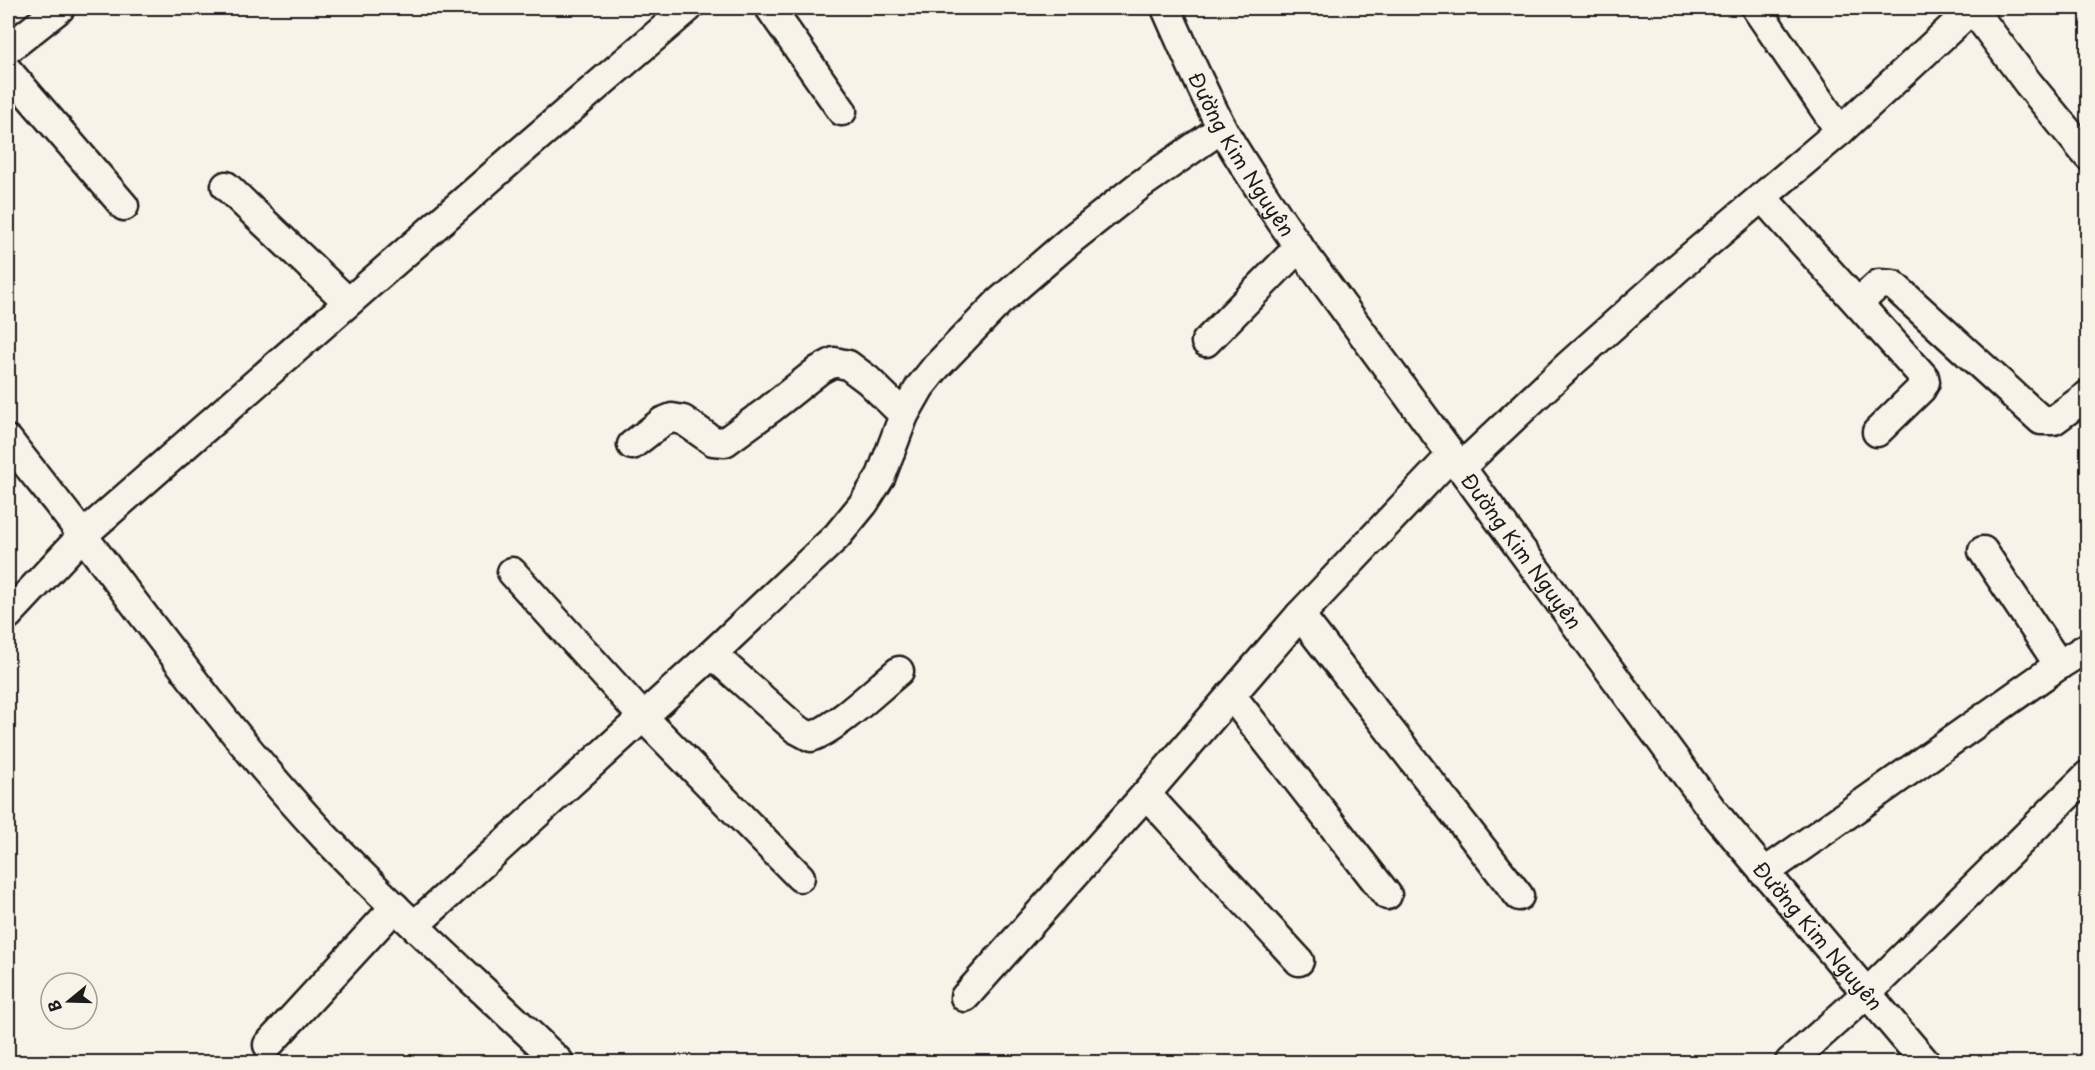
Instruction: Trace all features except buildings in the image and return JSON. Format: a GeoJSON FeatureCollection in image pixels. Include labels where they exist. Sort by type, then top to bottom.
{"type":"FeatureCollection","features":[{"type":"Feature","properties":{"kind":"street"},"geometry":{"type":"LineString","coordinates":[[8,49],[60,8]]}},
{"type":"Feature","properties":{"kind":"street"},"geometry":{"type":"LineString","coordinates":[[8,615],[83,535],[688,8]]}},
{"type":"Feature","properties":{"kind":"street"},"geometry":{"type":"LineString","coordinates":[[770,8],[842,111]]}},
{"type":"Feature","properties":{"kind":"street","name":"Đường Kim Nguyên"},"geometry":{"type":"LineString","coordinates":[[1166,8],[1222,128],[1251,177],[1299,247],[1713,812],[1925,1062]]}},
{"type":"Feature","properties":{"kind":"street"},"geometry":{"type":"LineString","coordinates":[[1756,8],[1840,131]]}},
{"type":"Feature","properties":{"kind":"street"},"geometry":{"type":"LineString","coordinates":[[965,997],[1146,794],[1300,615],[1456,462],[1679,267],[1840,131],[1973,8],[2028,83],[2088,156]]}},
{"type":"Feature","properties":{"kind":"street"},"geometry":{"type":"LineString","coordinates":[[8,71],[124,206]]}},
{"type":"Feature","properties":{"kind":"street"},"geometry":{"type":"LineString","coordinates":[[268,1045],[405,916],[643,717],[837,536],[864,503],[881,476],[904,415],[920,387],[936,367],[999,302],[1073,238],[1140,185],[1222,128]]}},
{"type":"Feature","properties":{"kind":"street"},"geometry":{"type":"LineString","coordinates":[[226,186],[348,302]]}},
{"type":"Feature","properties":{"kind":"street"},"geometry":{"type":"LineString","coordinates":[[1762,197],[1924,377],[1925,382],[1921,389],[1877,432]]}},
{"type":"Feature","properties":{"kind":"street"},"geometry":{"type":"LineString","coordinates":[[1206,342],[1299,247]]}},
{"type":"Feature","properties":{"kind":"street"},"geometry":{"type":"LineString","coordinates":[[1858,303],[1879,284],[1893,285],[2041,420],[2054,420],[2088,395]]}},
{"type":"Feature","properties":{"kind":"street"},"geometry":{"type":"LineString","coordinates":[[632,445],[662,422],[672,418],[683,420],[713,441],[725,442],[819,369],[834,362],[848,365],[868,380],[904,415]]}},
{"type":"Feature","properties":{"kind":"street"},"geometry":{"type":"LineString","coordinates":[[8,440],[166,646],[324,836],[559,1062]]}},
{"type":"Feature","properties":{"kind":"street"},"geometry":{"type":"LineString","coordinates":[[1983,551],[2059,665]]}},
{"type":"Feature","properties":{"kind":"street"},"geometry":{"type":"LineString","coordinates":[[512,572],[643,717],[800,877]]}},
{"type":"Feature","properties":{"kind":"street"},"geometry":{"type":"LineString","coordinates":[[1300,615],[1519,896]]}},
{"type":"Feature","properties":{"kind":"street"},"geometry":{"type":"LineString","coordinates":[[1764,873],[2059,665],[2088,647]]}},
{"type":"Feature","properties":{"kind":"street"},"geometry":{"type":"LineString","coordinates":[[712,654],[796,729],[811,737],[837,722],[899,671]]}},
{"type":"Feature","properties":{"kind":"street"},"geometry":{"type":"LineString","coordinates":[[1231,695],[1387,895]]}},
{"type":"Feature","properties":{"kind":"street"},"geometry":{"type":"LineString","coordinates":[[1790,1062],[1867,993],[2088,775]]}},
{"type":"Feature","properties":{"kind":"street"},"geometry":{"type":"LineString","coordinates":[[1146,794],[1299,961]]}}]}
